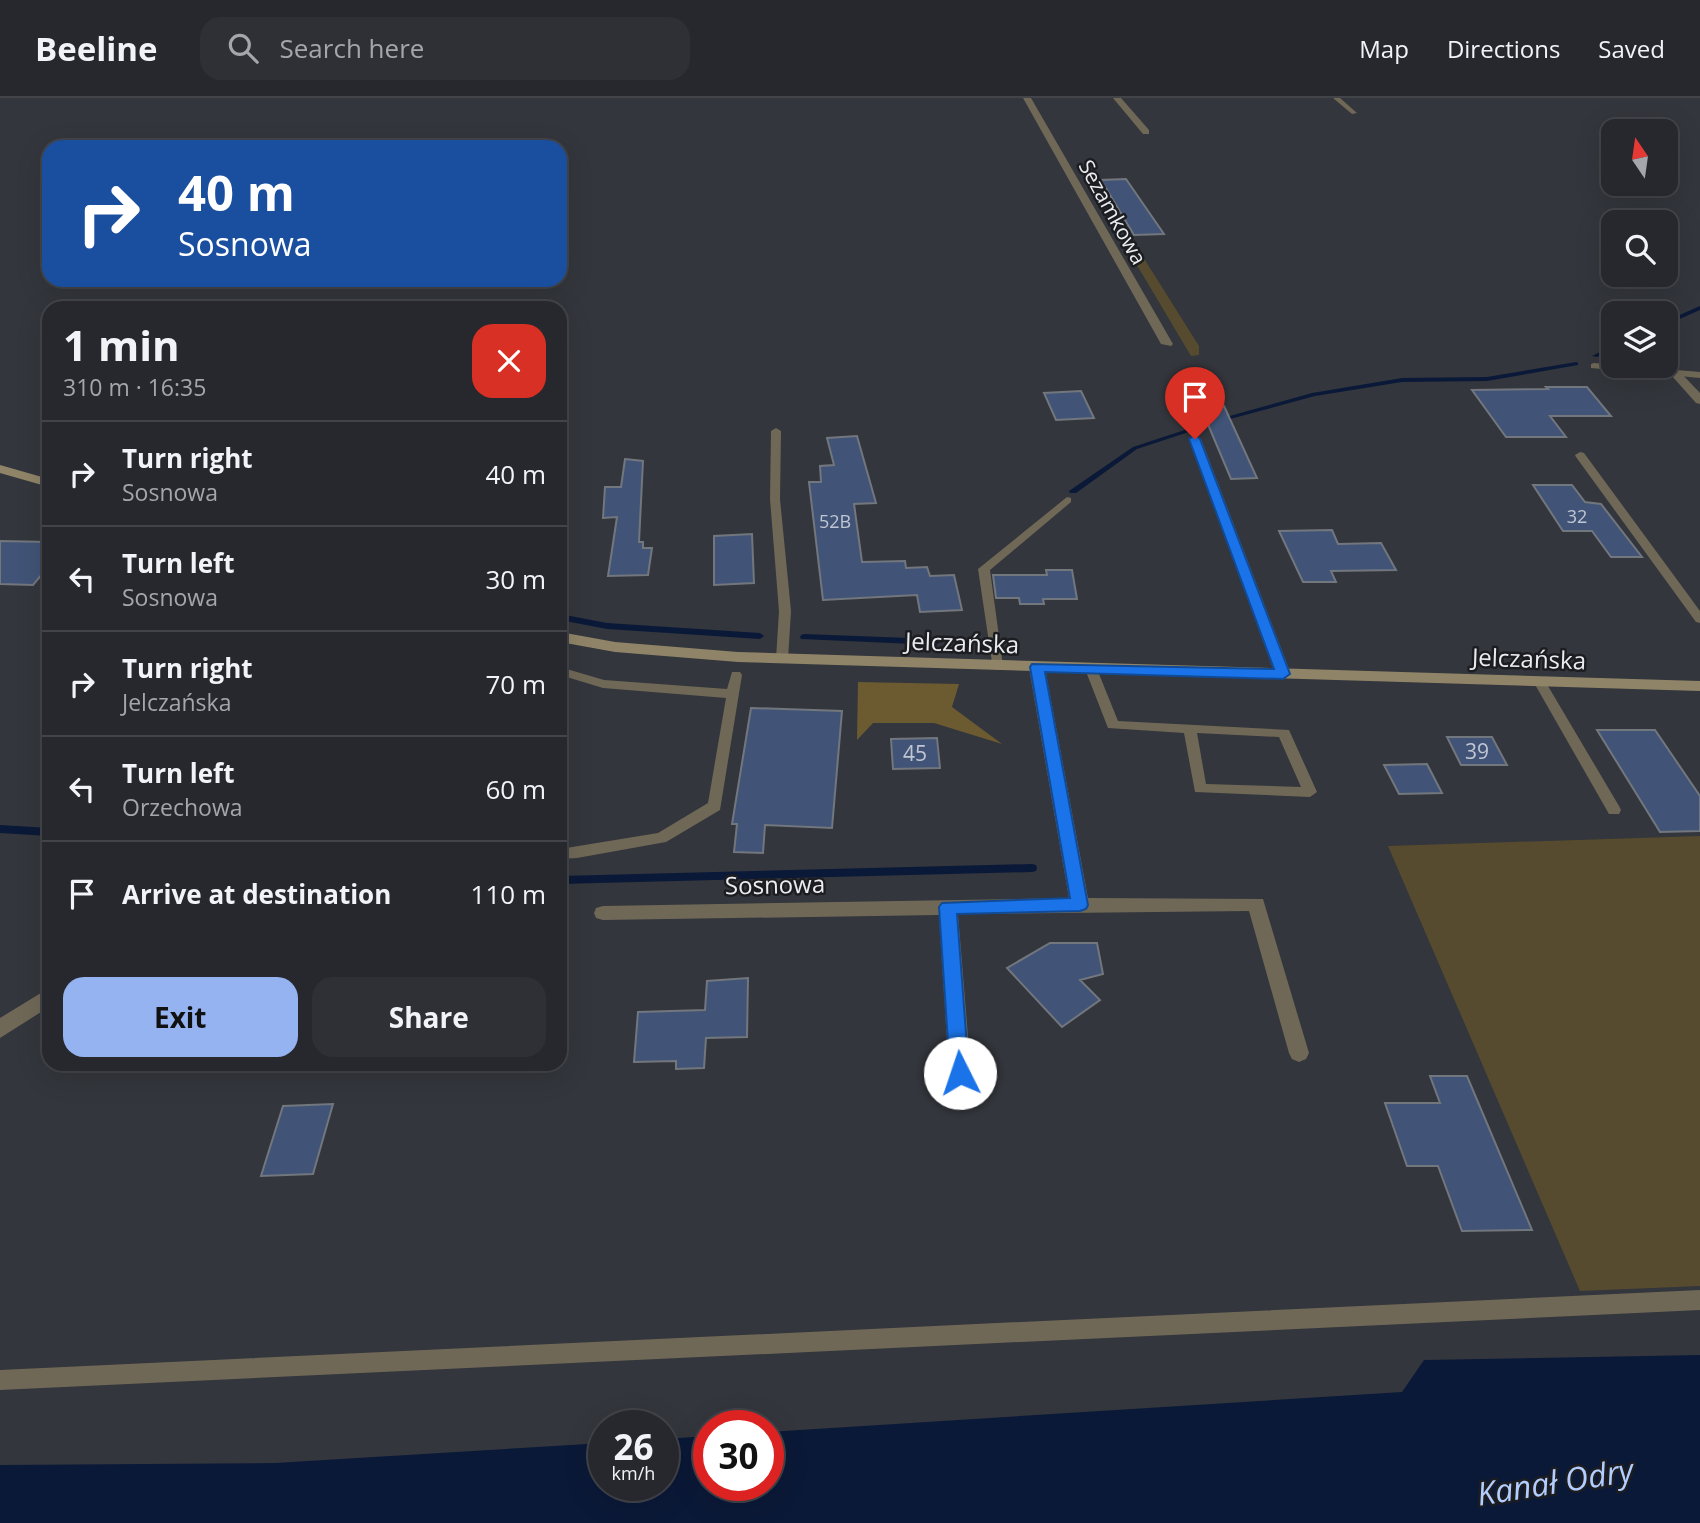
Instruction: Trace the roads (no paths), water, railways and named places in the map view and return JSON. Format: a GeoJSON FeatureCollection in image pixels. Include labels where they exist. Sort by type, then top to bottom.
{"type":"FeatureCollection","features":[{"type":"Feature","properties":{"kind":"main road"},"geometry":{"type":"LineString","coordinates":[[0,469],[42,481]]}},
{"type":"Feature","properties":{"kind":"main road","name":"Jelczańska"},"geometry":{"type":"LineString","coordinates":[[567,640],[615,647],[782,659],[1700,686]]}},
{"type":"Feature","properties":{"kind":"street","name":"Sezamkowa"},"geometry":{"type":"LineString","coordinates":[[1027,98],[1167,344]]}},
{"type":"Feature","properties":{"kind":"street"},"geometry":{"type":"LineString","coordinates":[[1117,98],[1146,132]]}},
{"type":"Feature","properties":{"kind":"street"},"geometry":{"type":"LineString","coordinates":[[1678,376],[1700,400]]}},
{"type":"Feature","properties":{"kind":"street"},"geometry":{"type":"LineString","coordinates":[[1195,439],[1283,674]]}},
{"type":"Feature","properties":{"kind":"street"},"geometry":{"type":"LineString","coordinates":[[1037,667],[1080,905]]}},
{"type":"Feature","properties":{"kind":"street","name":"Sosnowa"},"geometry":{"type":"LineString","coordinates":[[603,913],[1256,904],[1299,1053]]}},
{"type":"Feature","properties":{"kind":"street"},"geometry":{"type":"LineString","coordinates":[[948,907],[960,1073]]}},
{"type":"Feature","properties":{"kind":"street"},"geometry":{"type":"LineString","coordinates":[[0,1029],[42,1001]]}},
{"type":"Feature","properties":{"kind":"lane"},"geometry":{"type":"LineString","coordinates":[[1336,98],[1354,113]]}},
{"type":"Feature","properties":{"kind":"lane"},"geometry":{"type":"LineString","coordinates":[[1594,366],[1601,366]]}},
{"type":"Feature","properties":{"kind":"lane"},"geometry":{"type":"LineString","coordinates":[[1678,374],[1700,375]]}},
{"type":"Feature","properties":{"kind":"lane"},"geometry":{"type":"LineString","coordinates":[[776,431],[775,499],[785,611],[782,659]]}},
{"type":"Feature","properties":{"kind":"lane"},"geometry":{"type":"LineString","coordinates":[[1580,455],[1700,619]]}},
{"type":"Feature","properties":{"kind":"lane"},"geometry":{"type":"LineString","coordinates":[[997,666],[984,569],[1067,500]]}},
{"type":"Feature","properties":{"kind":"lane"},"geometry":{"type":"LineString","coordinates":[[1091,669],[1113,725],[1284,733],[1310,792],[1200,789],[1190,729]]}},
{"type":"Feature","properties":{"kind":"lane"},"geometry":{"type":"LineString","coordinates":[[567,673],[603,684],[733,694]]}},
{"type":"Feature","properties":{"kind":"lane"},"geometry":{"type":"LineString","coordinates":[[567,853],[661,838],[715,806],[736,675]]}},
{"type":"Feature","properties":{"kind":"lane"},"geometry":{"type":"LineString","coordinates":[[1539,681],[1614,810]]}},
{"type":"Feature","properties":{"kind":"lane"},"geometry":{"type":"LineString","coordinates":[[0,1380],[1700,1300]]}},
{"type":"Feature","properties":{"kind":"water","name":"Kanał Odry"},"geometry":{"type":"Polygon","coordinates":[[[1700,1355],[1700,1523],[0,1523],[0,1465],[275,1463],[588,1444],[588,1501],[679,1501],[679,1438],[693,1437],[693,1501],[784,1501],[784,1431],[1402,1392],[1424,1360],[1700,1355]]]}},
{"type":"Feature","properties":{"kind":"waterway"},"geometry":{"type":"LineString","coordinates":[[1678,318],[1700,308]]}},
{"type":"Feature","properties":{"kind":"waterway"},"geometry":{"type":"LineString","coordinates":[[1595,356],[1601,353]]}},
{"type":"Feature","properties":{"kind":"waterway"},"geometry":{"type":"LineString","coordinates":[[1073,491],[1135,448],[1217,421],[1314,394],[1402,380],[1487,379],[1576,364]]}},
{"type":"Feature","properties":{"kind":"waterway"},"geometry":{"type":"LineString","coordinates":[[567,618],[607,626],[760,636]]}},
{"type":"Feature","properties":{"kind":"waterway"},"geometry":{"type":"LineString","coordinates":[[804,637],[936,642]]}},
{"type":"Feature","properties":{"kind":"waterway"},"geometry":{"type":"LineString","coordinates":[[0,829],[42,832]]}},
{"type":"Feature","properties":{"kind":"waterway"},"geometry":{"type":"LineString","coordinates":[[567,880],[1032,868]]}}]}
